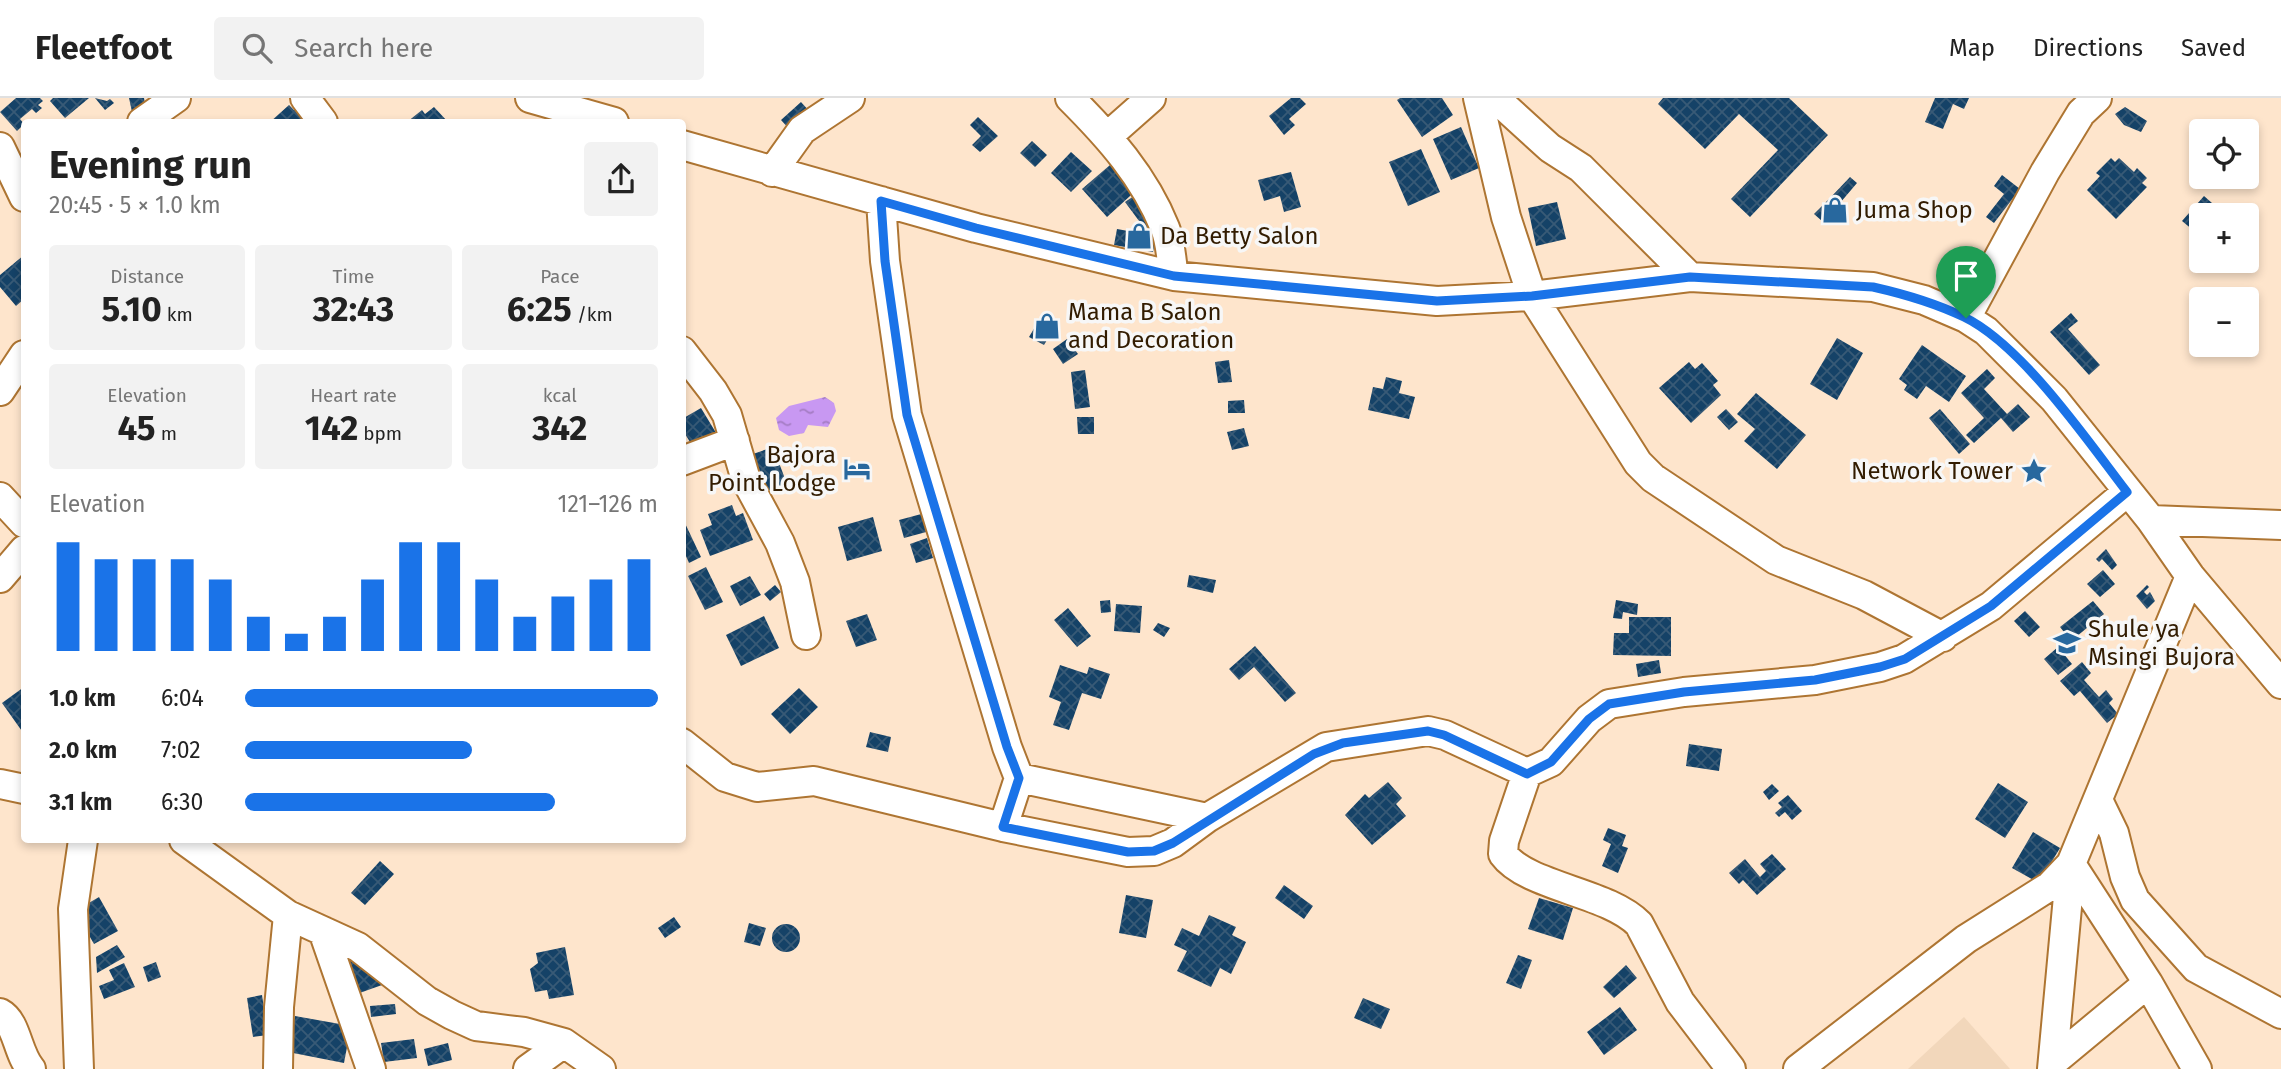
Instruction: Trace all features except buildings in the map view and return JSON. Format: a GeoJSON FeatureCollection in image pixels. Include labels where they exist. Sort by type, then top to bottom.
{"type":"FeatureCollection","features":[{"type":"Feature","properties":{"kind":"street"},"geometry":{"type":"LineString","coordinates":[[146,119],[176,98]]}},
{"type":"Feature","properties":{"kind":"street"},"geometry":{"type":"LineString","coordinates":[[305,98],[321,119]]}},
{"type":"Feature","properties":{"kind":"street"},"geometry":{"type":"LineString","coordinates":[[772,172],[802,130],[850,98]]}},
{"type":"Feature","properties":{"kind":"street"},"geometry":{"type":"LineString","coordinates":[[1070,98],[1108,136],[1135,170],[1166,230],[1174,276]]}},
{"type":"Feature","properties":{"kind":"street"},"geometry":{"type":"LineString","coordinates":[[1108,136],[1151,98]]}},
{"type":"Feature","properties":{"kind":"street"},"geometry":{"type":"LineString","coordinates":[[1478,98],[1506,217],[1532,296],[1638,463],[1653,478],[1776,560],[1864,595],[1942,637]]}},
{"type":"Feature","properties":{"kind":"street"},"geometry":{"type":"LineString","coordinates":[[1496,98],[1550,148],[1581,168],[1606,197],[1690,277]]}},
{"type":"Feature","properties":{"kind":"street"},"geometry":{"type":"LineString","coordinates":[[542,100],[580,118]]}},
{"type":"Feature","properties":{"kind":"street"},"geometry":{"type":"LineString","coordinates":[[1966,318],[2082,103]]}},
{"type":"Feature","properties":{"kind":"street"},"geometry":{"type":"LineString","coordinates":[[686,146],[989,231],[1174,276],[1437,301],[1532,296],[1690,277],[1873,287],[1924,300],[1966,318],[1999,342],[2054,399],[2151,520],[2190,576],[2281,684]]}},
{"type":"Feature","properties":{"kind":"street"},"geometry":{"type":"LineString","coordinates":[[0,147],[21,191]]}},
{"type":"Feature","properties":{"kind":"street"},"geometry":{"type":"LineString","coordinates":[[881,201],[885,261],[907,415],[1007,747],[1019,778],[1003,827]]}},
{"type":"Feature","properties":{"kind":"street"},"geometry":{"type":"LineString","coordinates":[[686,356],[713,391],[727,415],[746,480],[780,542],[795,582],[806,635]]}},
{"type":"Feature","properties":{"kind":"street"},"geometry":{"type":"LineString","coordinates":[[2,384],[21,359]]}},
{"type":"Feature","properties":{"kind":"street"},"geometry":{"type":"LineString","coordinates":[[686,459],[735,441]]}},
{"type":"Feature","properties":{"kind":"street"},"geometry":{"type":"LineString","coordinates":[[1731,1069],[1679,1002],[1639,923],[1632,916],[1618,906],[1583,896],[1513,864],[1503,854],[1504,841],[1527,774],[1551,762],[1589,719],[1609,704],[1684,692],[1775,686],[1867,670],[1905,659],[2019,584],[2127,492]]}},
{"type":"Feature","properties":{"kind":"street"},"geometry":{"type":"LineString","coordinates":[[0,497],[21,520]]}},
{"type":"Feature","properties":{"kind":"street"},"geometry":{"type":"LineString","coordinates":[[2151,520],[2281,525]]}},
{"type":"Feature","properties":{"kind":"street"},"geometry":{"type":"LineString","coordinates":[[0,578],[21,554]]}},
{"type":"Feature","properties":{"kind":"street"},"geometry":{"type":"LineString","coordinates":[[2053,1065],[2071,864],[2099,802],[2190,576]]}},
{"type":"Feature","properties":{"kind":"street"},"geometry":{"type":"LineString","coordinates":[[686,746],[725,777],[757,787],[814,781],[1003,827],[1128,852],[1154,851],[1173,843],[1207,818],[1326,747],[1411,732],[1444,735],[1527,774]]}},
{"type":"Feature","properties":{"kind":"street"},"geometry":{"type":"LineString","coordinates":[[1019,778],[1207,818]]}},
{"type":"Feature","properties":{"kind":"street"},"geometry":{"type":"LineString","coordinates":[[0,784],[21,788]]}},
{"type":"Feature","properties":{"kind":"street"},"geometry":{"type":"LineString","coordinates":[[2099,802],[2114,833],[2125,877],[2135,901],[2196,968],[2281,1014]]}},
{"type":"Feature","properties":{"kind":"street"},"geometry":{"type":"LineString","coordinates":[[79,1069],[73,909],[83,843]]}},
{"type":"Feature","properties":{"kind":"street"},"geometry":{"type":"LineString","coordinates":[[188,843],[288,915],[358,947],[427,1001],[476,1026],[524,1032],[564,1043],[601,1069]]}},
{"type":"Feature","properties":{"kind":"street"},"geometry":{"type":"LineString","coordinates":[[2071,864],[2148,983],[2197,1069]]}},
{"type":"Feature","properties":{"kind":"street"},"geometry":{"type":"LineString","coordinates":[[1798,1069],[1966,939],[2050,886],[2071,864]]}},
{"type":"Feature","properties":{"kind":"street"},"geometry":{"type":"LineString","coordinates":[[278,1069],[279,1007],[288,915]]}},
{"type":"Feature","properties":{"kind":"street"},"geometry":{"type":"LineString","coordinates":[[323,932],[371,1069]]}},
{"type":"Feature","properties":{"kind":"street"},"geometry":{"type":"LineString","coordinates":[[2053,1065],[2148,983]]}},
{"type":"Feature","properties":{"kind":"street"},"geometry":{"type":"LineString","coordinates":[[0,1013],[8,1018],[24,1061],[31,1069]]}},
{"type":"Feature","properties":{"kind":"street"},"geometry":{"type":"LineString","coordinates":[[528,1069],[564,1043]]}},
{"type":"Feature","properties":{"kind":"shaded area"},"geometry":{"type":"Polygon","coordinates":[[[1964,1017],[2010,1069],[1908,1069],[1964,1017]]]}},
{"type":"Feature","properties":{"kind":"water"},"geometry":{"type":"Polygon","coordinates":[[[825,397],[834,403],[836,411],[828,427],[808,425],[804,433],[789,436],[779,430],[776,418],[789,406],[825,397]]]}},
{"type":"Feature","properties":{"kind":"place","name":"Juma Shop"},"geometry":{"type":"Point","coordinates":[1835,210]}},
{"type":"Feature","properties":{"kind":"place","name":"Da Betty Salon"},"geometry":{"type":"Point","coordinates":[1139,236]}},
{"type":"Feature","properties":{"kind":"place","name":"Mama B Salon and Decoration"},"geometry":{"type":"Point","coordinates":[1047,326]}},
{"type":"Feature","properties":{"kind":"place","name":"Bajora Point Lodge"},"geometry":{"type":"Point","coordinates":[857,469]}},
{"type":"Feature","properties":{"kind":"place","name":"Network Tower"},"geometry":{"type":"Point","coordinates":[2034,471]}},
{"type":"Feature","properties":{"kind":"place","name":"Shule ya Msingi Bujora"},"geometry":{"type":"Point","coordinates":[2067,643]}},
{"type":"Feature","properties":{"kind":"route"},"geometry":{"type":"LineString","coordinates":[[881,201],[976,228],[1174,276],[1437,301],[1532,296],[1690,277],[1873,287],[1924,300],[1966,318],[1999,342],[2054,399],[2127,492],[1991,606],[1920,651],[1880,667],[1775,686],[1684,692],[1609,704],[1589,719],[1551,762],[1527,774],[1444,735],[1428,731],[1326,747],[1207,818],[1173,843],[1154,851],[1128,852],[1003,827],[1019,778],[1007,747],[907,415],[885,261],[881,201]]}}]}
